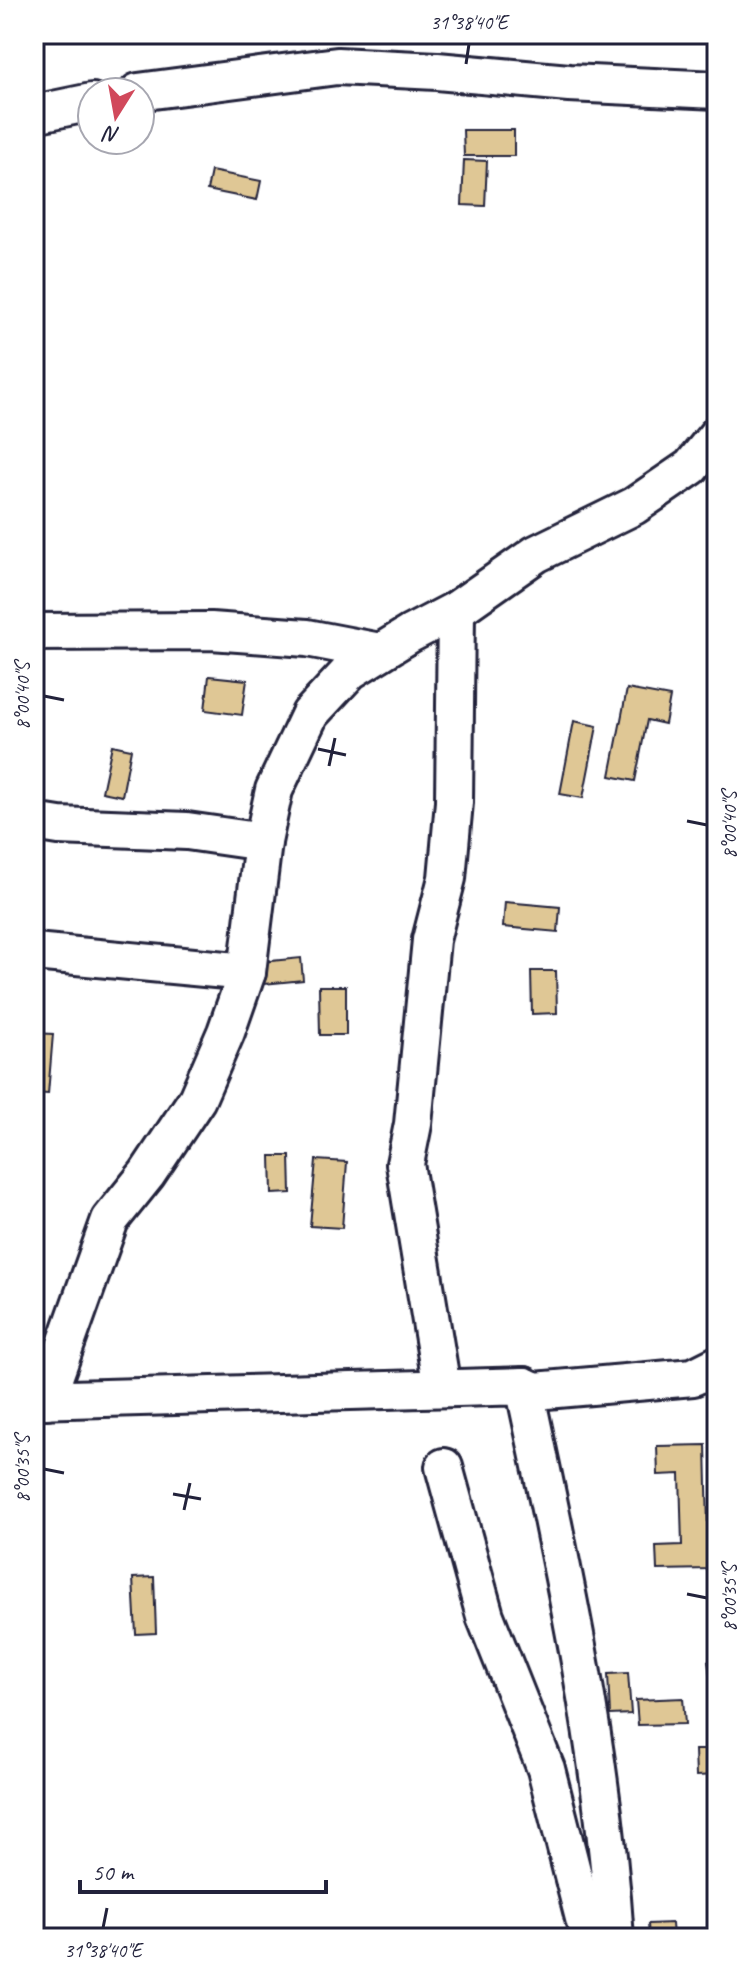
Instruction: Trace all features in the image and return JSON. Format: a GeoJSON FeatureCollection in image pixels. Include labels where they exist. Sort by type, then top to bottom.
{"type":"FeatureCollection","features":[{"type":"Feature","properties":{"kind":"street"},"geometry":{"type":"LineString","coordinates":[[156,88],[338,50],[437,71],[569,83],[717,90]]}},
{"type":"Feature","properties":{"kind":"street"},"geometry":{"type":"LineString","coordinates":[[34,114],[76,105]]}},
{"type":"Feature","properties":{"kind":"street"},"geometry":{"type":"LineString","coordinates":[[717,435],[691,467],[634,506],[536,554],[456,610],[350,671],[310,714],[274,790],[263,842],[247,972],[226,1032],[197,1099],[147,1174],[110,1220],[40,1400],[524,1386],[535,1391],[693,1377],[717,1365]]}},
{"type":"Feature","properties":{"kind":"street"},"geometry":{"type":"LineString","coordinates":[[442,1388],[405,1164],[413,1124],[431,940],[447,878],[454,802],[456,610]]}},
{"type":"Feature","properties":{"kind":"street"},"geometry":{"type":"LineString","coordinates":[[34,632],[211,631],[307,638],[380,652]]}},
{"type":"Feature","properties":{"kind":"street"},"geometry":{"type":"LineString","coordinates":[[34,822],[59,826],[187,831],[263,842]]}},
{"type":"Feature","properties":{"kind":"street"},"geometry":{"type":"LineString","coordinates":[[34,952],[247,972]]}},
{"type":"Feature","properties":{"kind":"street"},"geometry":{"type":"LineString","coordinates":[[524,1386],[590,1710],[615,1938]]}},
{"type":"Feature","properties":{"kind":"street"},"geometry":{"type":"LineString","coordinates":[[444,1467],[485,1616],[546,1769],[589,1938]]}},
{"type":"Feature","properties":{"kind":"building"},"geometry":{"type":"Polygon","coordinates":[[[463,130],[514,130],[514,156],[464,156],[463,130]]]}},
{"type":"Feature","properties":{"kind":"building"},"geometry":{"type":"Polygon","coordinates":[[[464,160],[487,161],[485,206],[462,205],[464,160]]]}},
{"type":"Feature","properties":{"kind":"building"},"geometry":{"type":"Polygon","coordinates":[[[211,171],[261,181],[257,200],[207,190],[211,171]]]}},
{"type":"Feature","properties":{"kind":"building"},"geometry":{"type":"Polygon","coordinates":[[[209,676],[247,680],[242,715],[205,710],[209,676]]]}},
{"type":"Feature","properties":{"kind":"building"},"geometry":{"type":"Polygon","coordinates":[[[627,689],[670,697],[665,724],[647,720],[635,781],[610,776],[627,689]]]}},
{"type":"Feature","properties":{"kind":"building"},"geometry":{"type":"Polygon","coordinates":[[[574,721],[597,726],[583,798],[560,794],[574,721]]]}},
{"type":"Feature","properties":{"kind":"building"},"geometry":{"type":"Polygon","coordinates":[[[112,745],[131,749],[122,796],[102,792],[112,745]]]}},
{"type":"Feature","properties":{"kind":"building"},"geometry":{"type":"Polygon","coordinates":[[[505,902],[560,907],[558,932],[503,927],[505,902]]]}},
{"type":"Feature","properties":{"kind":"building"},"geometry":{"type":"Polygon","coordinates":[[[301,958],[303,980],[264,984],[261,962],[301,958]]]}},
{"type":"Feature","properties":{"kind":"building"},"geometry":{"type":"Polygon","coordinates":[[[531,971],[556,971],[557,1013],[532,1014],[531,971]]]}},
{"type":"Feature","properties":{"kind":"building"},"geometry":{"type":"Polygon","coordinates":[[[319,986],[346,986],[346,1035],[320,1035],[319,986]]]}},
{"type":"Feature","properties":{"kind":"building"},"geometry":{"type":"Polygon","coordinates":[[[34,1033],[53,1034],[48,1094],[34,1093],[34,1033]]]}},
{"type":"Feature","properties":{"kind":"building"},"geometry":{"type":"Polygon","coordinates":[[[271,1156],[290,1156],[291,1193],[272,1194],[271,1156]]]}},
{"type":"Feature","properties":{"kind":"building"},"geometry":{"type":"Polygon","coordinates":[[[316,1160],[347,1162],[342,1228],[310,1226],[316,1160]]]}},
{"type":"Feature","properties":{"kind":"building"},"geometry":{"type":"Polygon","coordinates":[[[706,1445],[709,1569],[657,1570],[656,1546],[682,1545],[680,1474],[658,1475],[657,1446],[706,1445]]]}},
{"type":"Feature","properties":{"kind":"building"},"geometry":{"type":"Polygon","coordinates":[[[154,1577],[156,1633],[136,1634],[133,1578],[154,1577]]]}},
{"type":"Feature","properties":{"kind":"building"},"geometry":{"type":"Polygon","coordinates":[[[717,1660],[717,1722],[716,1722],[708,1661],[717,1660]]]}},
{"type":"Feature","properties":{"kind":"building"},"geometry":{"type":"Polygon","coordinates":[[[628,1673],[631,1714],[610,1715],[608,1674],[628,1673]]]}},
{"type":"Feature","properties":{"kind":"building"},"geometry":{"type":"Polygon","coordinates":[[[683,1698],[685,1724],[638,1725],[636,1700],[683,1698]]]}},
{"type":"Feature","properties":{"kind":"building"},"geometry":{"type":"Polygon","coordinates":[[[695,1750],[717,1750],[717,1775],[696,1776],[695,1750]]]}},
{"type":"Feature","properties":{"kind":"building"},"geometry":{"type":"Polygon","coordinates":[[[672,1923],[673,1938],[649,1938],[648,1924],[672,1923]]]}}]}
